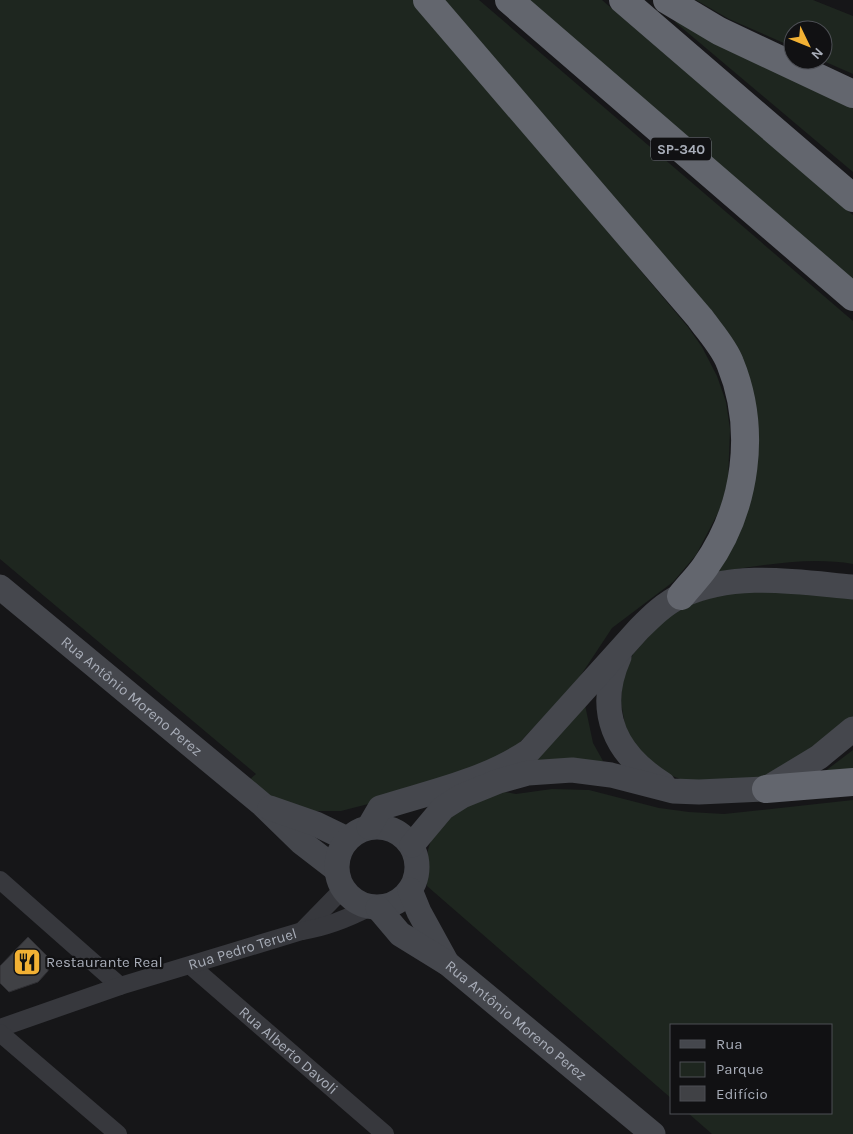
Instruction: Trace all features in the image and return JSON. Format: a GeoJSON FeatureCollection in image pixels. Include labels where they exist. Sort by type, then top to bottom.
{"type":"FeatureCollection","features":[{"type":"Feature","properties":{"kind":"highway"},"geometry":{"type":"LineString","coordinates":[[427,0],[700,318],[730,361],[740,398],[745,435],[744,472],[736,506],[722,538],[705,567],[681,596]]}},
{"type":"Feature","properties":{"kind":"highway","name":"SP-340"},"geometry":{"type":"LineString","coordinates":[[509,0],[853,297]]}},
{"type":"Feature","properties":{"kind":"highway"},"geometry":{"type":"LineString","coordinates":[[624,0],[853,198]]}},
{"type":"Feature","properties":{"kind":"highway"},"geometry":{"type":"LineString","coordinates":[[668,0],[719,31],[853,94]]}},
{"type":"Feature","properties":{"kind":"highway"},"geometry":{"type":"LineString","coordinates":[[766,789],[853,782]]}},
{"type":"Feature","properties":{"kind":"street"},"geometry":{"type":"LineString","coordinates":[[358,833],[378,826],[397,831],[412,845],[417,860],[417,876],[410,890],[396,903],[374,907],[354,901],[339,879],[339,853],[380,808],[481,776],[510,764],[529,751],[625,644],[654,615],[681,596],[740,581],[790,581],[853,587]]}},
{"type":"Feature","properties":{"kind":"street","name":"Rua Antônio Moreno Perez"},"geometry":{"type":"LineString","coordinates":[[0,587],[263,805],[339,879]]}},
{"type":"Feature","properties":{"kind":"street"},"geometry":{"type":"LineString","coordinates":[[625,644],[611,675],[608,696],[610,717],[616,737],[642,771],[673,791]]}},
{"type":"Feature","properties":{"kind":"street"},"geometry":{"type":"LineString","coordinates":[[412,845],[442,808],[462,796],[499,781],[528,773],[572,770],[611,775],[673,791],[699,792],[766,789],[819,757],[853,730]]}},
{"type":"Feature","properties":{"kind":"street","name":"Rua Antônio Moreno Perez"},"geometry":{"type":"LineString","coordinates":[[263,805],[316,824],[358,833]]}},
{"type":"Feature","properties":{"kind":"street"},"geometry":{"type":"LineString","coordinates":[[302,931],[339,879]]}},
{"type":"Feature","properties":{"kind":"street"},"geometry":{"type":"LineString","coordinates":[[0,880],[120,986]]}},
{"type":"Feature","properties":{"kind":"street"},"geometry":{"type":"LineString","coordinates":[[410,890],[422,919],[447,963]]}},
{"type":"Feature","properties":{"kind":"street","name":"Rua Antônio Moreno Perez"},"geometry":{"type":"LineString","coordinates":[[374,907],[400,934],[418,947],[447,963],[653,1134]]}},
{"type":"Feature","properties":{"kind":"street","name":"Rua Pedro Teruel"},"geometry":{"type":"LineString","coordinates":[[0,1028],[120,986],[302,931],[326,927],[374,907]]}},
{"type":"Feature","properties":{"kind":"street","name":"Rua Alberto Davoli"},"geometry":{"type":"LineString","coordinates":[[191,966],[385,1134]]}},
{"type":"Feature","properties":{"kind":"street"},"geometry":{"type":"LineString","coordinates":[[0,1033],[118,1134]]}},
{"type":"Feature","properties":{"kind":"green space"},"geometry":{"type":"Polygon","coordinates":[[[0,0],[416,0],[629,249],[635,264],[688,327],[702,347],[717,376],[726,402],[730,429],[728,481],[720,509],[696,555],[673,582],[612,628],[577,681],[508,755],[372,803],[341,811],[301,811],[282,804],[249,780],[256,774],[0,559],[0,0]]]}},
{"type":"Feature","properties":{"kind":"green space"},"geometry":{"type":"Polygon","coordinates":[[[437,0],[479,0],[853,321],[853,564],[801,561],[716,572],[744,379],[437,0]]]}},
{"type":"Feature","properties":{"kind":"green space"},"geometry":{"type":"Polygon","coordinates":[[[527,0],[602,0],[853,215],[853,280],[527,0]]]}},
{"type":"Feature","properties":{"kind":"green space"},"geometry":{"type":"Polygon","coordinates":[[[696,0],[813,0],[853,16],[853,74],[833,65],[833,20],[783,20],[783,43],[729,19],[696,0]]]}},
{"type":"Feature","properties":{"kind":"green space"},"geometry":{"type":"Polygon","coordinates":[[[680,18],[783,68],[783,70],[787,70],[853,102],[853,172],[675,22],[680,18]]]}},
{"type":"Feature","properties":{"kind":"green space"},"geometry":{"type":"Polygon","coordinates":[[[759,590],[853,595],[853,723],[824,747],[756,780],[732,784],[680,779],[662,772],[634,745],[625,725],[621,702],[623,677],[633,654],[665,618],[694,603],[724,594],[759,590]]]}},
{"type":"Feature","properties":{"kind":"green space"},"geometry":{"type":"Polygon","coordinates":[[[585,705],[593,743],[603,761],[532,764],[585,705]]]}},
{"type":"Feature","properties":{"kind":"green space"},"geometry":{"type":"Polygon","coordinates":[[[853,750],[853,775],[816,778],[853,750]]]}},
{"type":"Feature","properties":{"kind":"green space"},"geometry":{"type":"Polygon","coordinates":[[[552,789],[589,790],[659,808],[724,814],[853,800],[853,1134],[712,1134],[689,1114],[833,1114],[833,1024],[670,1024],[670,1097],[427,886],[428,850],[434,831],[461,806],[499,791],[516,794],[552,789]]]}},
{"type":"Feature","properties":{"kind":"building","name":"Restaurante Real"},"geometry":{"type":"Polygon","coordinates":[[[28,937],[49,958],[48,971],[38,982],[9,992],[0,983],[0,966],[28,937]]]}},
{"type":"Feature","properties":{"kind":"place","name":"Restaurante Real"},"geometry":{"type":"Point","coordinates":[27,962]}}]}
